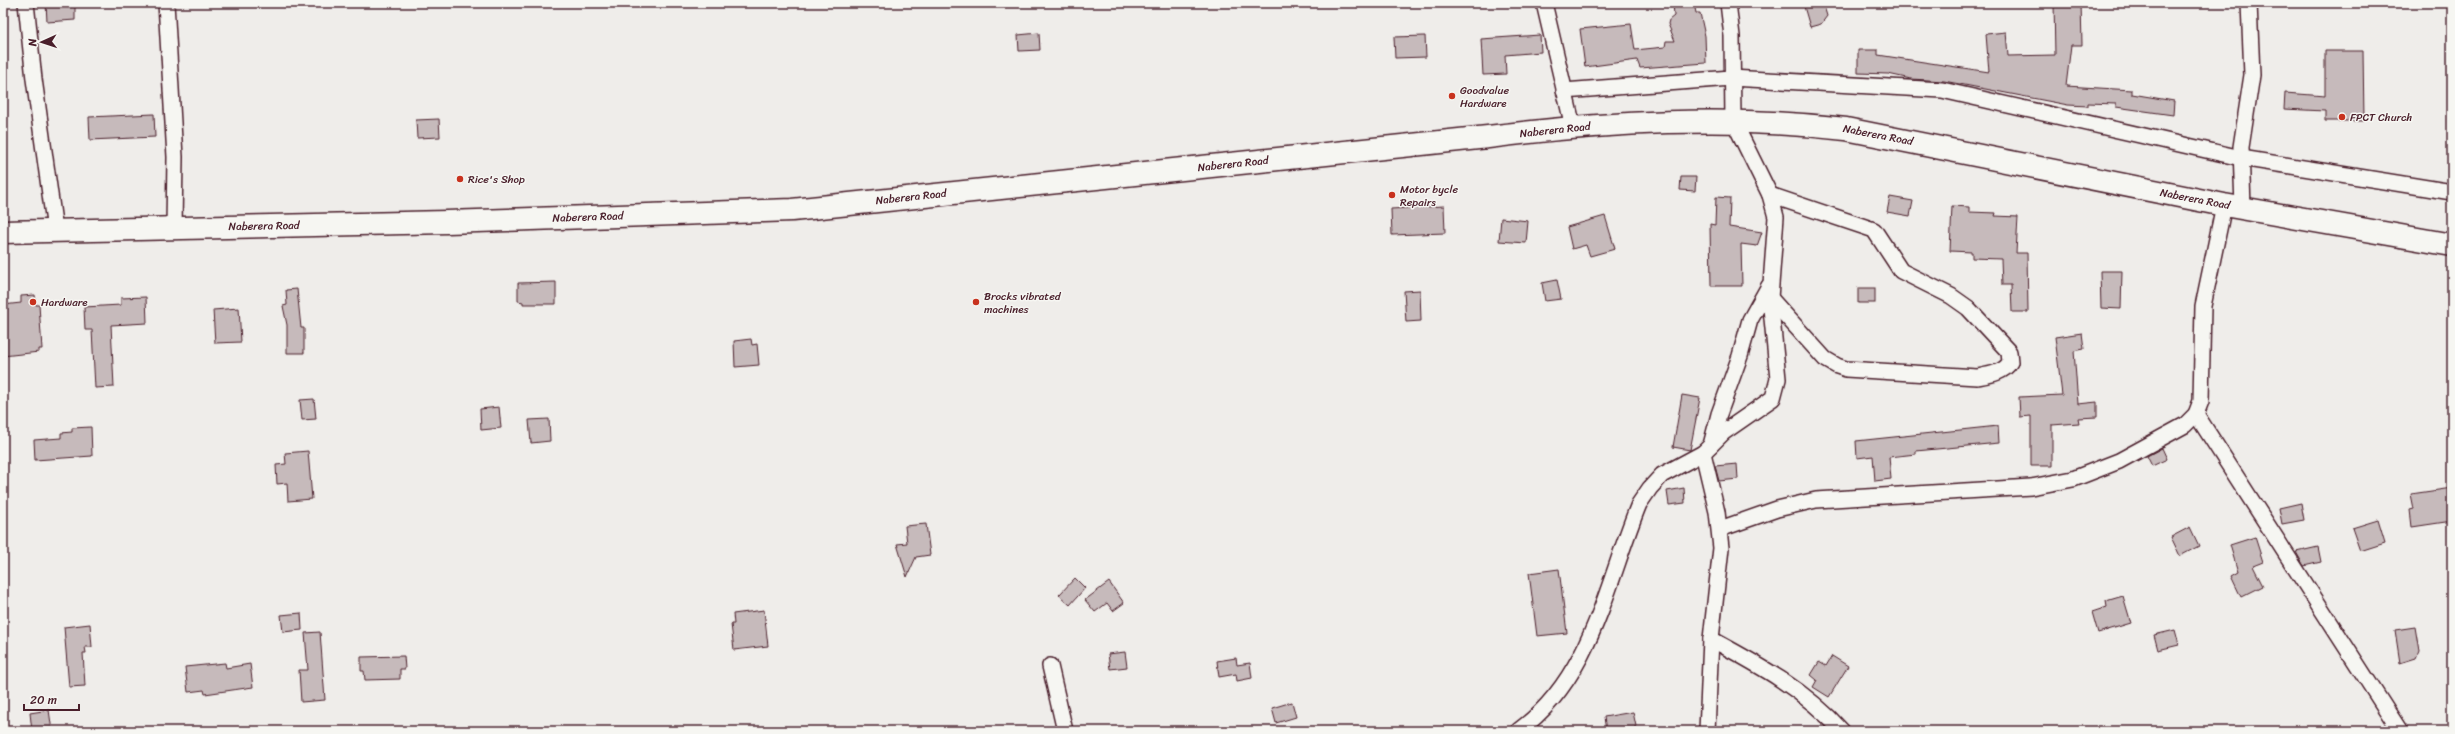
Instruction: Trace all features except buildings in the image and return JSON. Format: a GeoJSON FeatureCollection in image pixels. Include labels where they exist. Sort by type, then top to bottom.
{"type":"FeatureCollection","features":[{"type":"Feature","properties":{"kind":"street"},"geometry":{"type":"LineString","coordinates":[[26,3],[34,79],[55,230]]}},
{"type":"Feature","properties":{"kind":"street"},"geometry":{"type":"LineString","coordinates":[[166,3],[175,157],[174,228]]}},
{"type":"Feature","properties":{"kind":"street"},"geometry":{"type":"LineString","coordinates":[[1544,3],[1573,127]]}},
{"type":"Feature","properties":{"kind":"street"},"geometry":{"type":"LineString","coordinates":[[1518,731],[1546,708],[1572,674],[1588,643],[1639,504],[1650,488],[1674,466],[1707,450],[1724,432],[1773,398],[1778,378],[1770,298],[1777,227],[1770,195],[1733,120],[1731,78],[1732,36],[1728,3]]}},
{"type":"Feature","properties":{"kind":"street"},"geometry":{"type":"LineString","coordinates":[[1720,529],[1777,510],[1816,500],[2031,487],[2074,479],[2125,457],[2184,425],[2196,414],[2202,393],[2202,320],[2204,294],[2233,207],[2241,158],[2242,128],[2249,102],[2252,75],[2249,3]]}},
{"type":"Feature","properties":{"kind":"street"},"geometry":{"type":"LineString","coordinates":[[1564,91],[1731,78],[1942,90],[2241,158],[2452,192]]}},
{"type":"Feature","properties":{"kind":"street","name":"Naberera Road"},"geometry":{"type":"LineString","coordinates":[[3,232],[447,222],[792,210],[1481,138],[1573,127],[1733,120],[1791,122],[1846,129],[2233,207],[2452,245]]}},
{"type":"Feature","properties":{"kind":"street"},"geometry":{"type":"LineString","coordinates":[[1770,195],[1874,230],[1901,271],[1951,296],[1968,308],[2009,352],[2010,362],[2006,368],[1994,373],[1977,377],[1846,369],[1825,359],[1770,298]]}},
{"type":"Feature","properties":{"kind":"street"},"geometry":{"type":"LineString","coordinates":[[1707,731],[1711,639],[1721,564],[1720,529],[1707,450],[1740,356],[1750,320],[1771,283]]}},
{"type":"Feature","properties":{"kind":"street"},"geometry":{"type":"LineString","coordinates":[[2196,414],[2400,731]]}},
{"type":"Feature","properties":{"kind":"street"},"geometry":{"type":"LineString","coordinates":[[1711,639],[1783,680],[1817,705],[1842,731]]}},
{"type":"Feature","properties":{"kind":"street"},"geometry":{"type":"LineString","coordinates":[[1050,666],[1065,731]]}},
{"type":"Feature","properties":{"kind":"place","name":"Goodvalue Hardware"},"geometry":{"type":"Point","coordinates":[1452,96]}},
{"type":"Feature","properties":{"kind":"place","name":"FPCT Church"},"geometry":{"type":"Point","coordinates":[2342,117]}},
{"type":"Feature","properties":{"kind":"place","name":"Rice's Shop"},"geometry":{"type":"Point","coordinates":[460,179]}},
{"type":"Feature","properties":{"kind":"place","name":"Motor bycle Repairs"},"geometry":{"type":"Point","coordinates":[1392,195]}},
{"type":"Feature","properties":{"kind":"place","name":"Hardware"},"geometry":{"type":"Point","coordinates":[33,302]}},
{"type":"Feature","properties":{"kind":"place","name":"Brocks vibrated machines"},"geometry":{"type":"Point","coordinates":[976,302]}}]}
